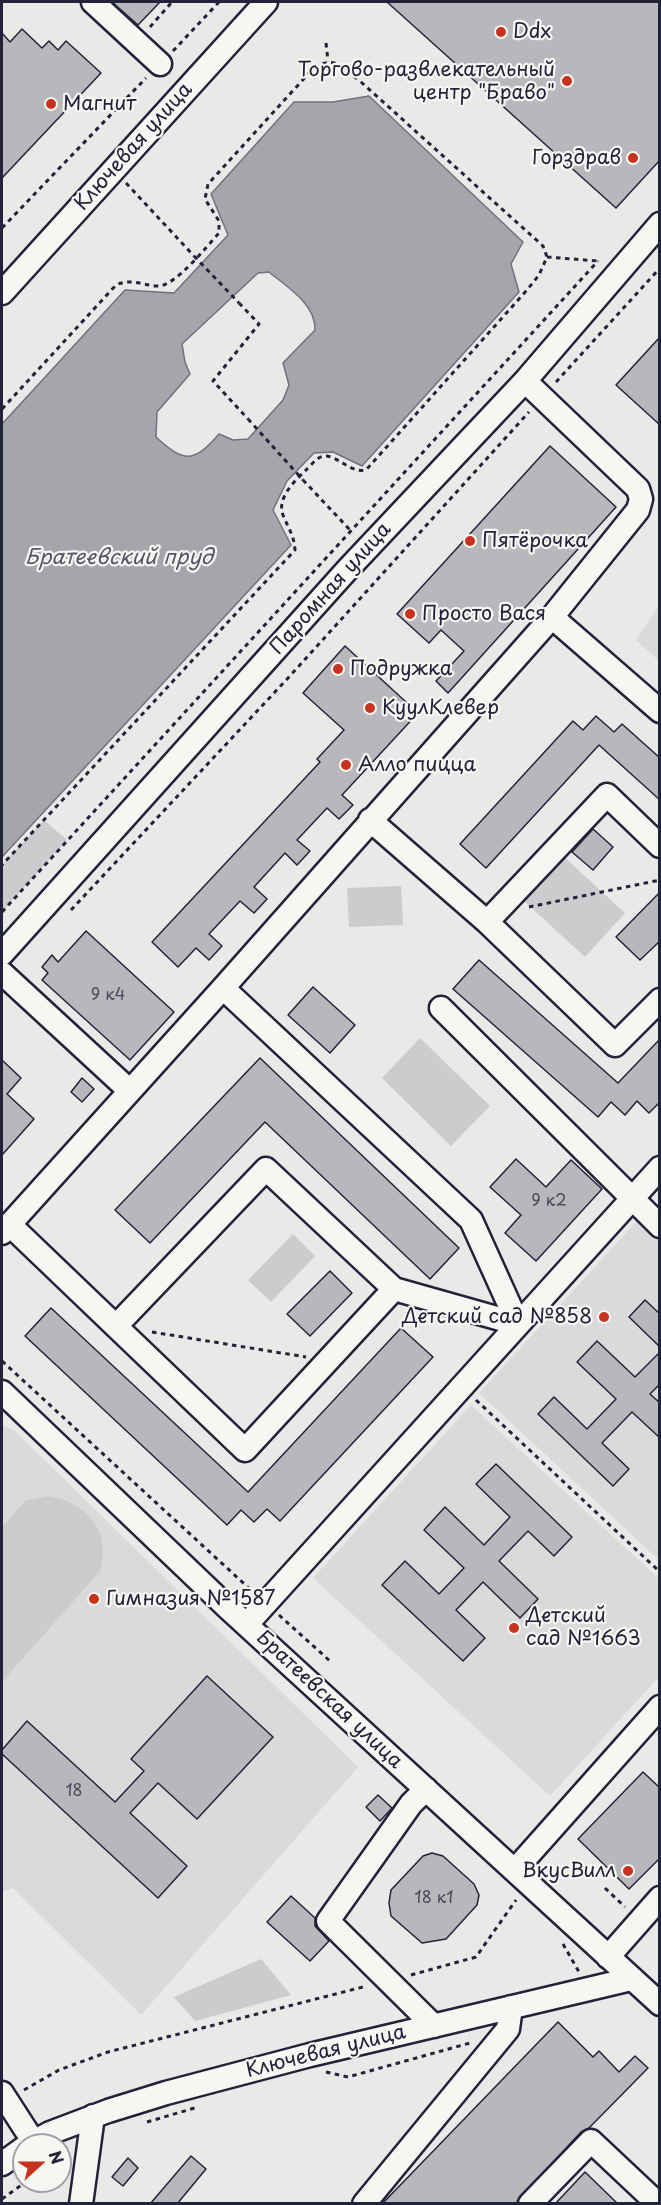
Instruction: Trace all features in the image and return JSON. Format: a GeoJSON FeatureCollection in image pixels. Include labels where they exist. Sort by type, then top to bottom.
{"type":"FeatureCollection","features":[{"type":"Feature","properties":{"kind":"street"},"geometry":{"type":"LineString","coordinates":[[93,2],[160,64]]}},
{"type":"Feature","properties":{"kind":"street","name":"Ключевая улица"},"geometry":{"type":"LineString","coordinates":[[6,279],[114,171],[266,2]]}},
{"type":"Feature","properties":{"kind":"street","name":"Паромная улица"},"geometry":{"type":"LineString","coordinates":[[2,954],[347,570],[525,381],[660,224]]}},
{"type":"Feature","properties":{"kind":"street"},"geometry":{"type":"LineString","coordinates":[[394,1289],[245,1450],[116,1326],[5,1228],[223,988],[552,616],[638,510],[641,499],[638,489],[525,381]]}},
{"type":"Feature","properties":{"kind":"street"},"geometry":{"type":"LineString","coordinates":[[552,616],[660,711]]}},
{"type":"Feature","properties":{"kind":"street"},"geometry":{"type":"LineString","coordinates":[[487,922],[607,795],[660,846]]}},
{"type":"Feature","properties":{"kind":"street"},"geometry":{"type":"LineString","coordinates":[[370,820],[487,922],[615,1045],[660,1000]]}},
{"type":"Feature","properties":{"kind":"street"},"geometry":{"type":"LineString","coordinates":[[2,973],[130,1091]]}},
{"type":"Feature","properties":{"kind":"street"},"geometry":{"type":"LineString","coordinates":[[223,988],[471,1220],[518,1324]]}},
{"type":"Feature","properties":{"kind":"street"},"geometry":{"type":"LineString","coordinates":[[441,1008],[660,1226]]}},
{"type":"Feature","properties":{"kind":"street"},"geometry":{"type":"LineString","coordinates":[[247,1624],[660,1167]]}},
{"type":"Feature","properties":{"kind":"street"},"geometry":{"type":"LineString","coordinates":[[116,1326],[267,1169],[394,1289],[518,1324]]}},
{"type":"Feature","properties":{"kind":"street","name":"Братеевская улица"},"geometry":{"type":"LineString","coordinates":[[2,1392],[247,1624],[660,2004]]}},
{"type":"Feature","properties":{"kind":"street"},"geometry":{"type":"LineString","coordinates":[[515,1870],[660,1707]]}},
{"type":"Feature","properties":{"kind":"street"},"geometry":{"type":"LineString","coordinates":[[426,1789],[411,1804],[328,1921],[434,2026]]}},
{"type":"Feature","properties":{"kind":"street"},"geometry":{"type":"LineString","coordinates":[[608,1957],[660,1898]]}},
{"type":"Feature","properties":{"kind":"street","name":"Ключевая улица"},"geometry":{"type":"LineString","coordinates":[[55,2133],[93,2116],[187,2087],[631,1979]]}},
{"type":"Feature","properties":{"kind":"street"},"geometry":{"type":"LineString","coordinates":[[364,2204],[508,2029],[512,2007]]}},
{"type":"Feature","properties":{"kind":"street"},"geometry":{"type":"LineString","coordinates":[[4,2097],[22,2133]]}},
{"type":"Feature","properties":{"kind":"street"},"geometry":{"type":"LineString","coordinates":[[81,2204],[93,2116]]}},
{"type":"Feature","properties":{"kind":"street"},"geometry":{"type":"LineString","coordinates":[[530,2204],[595,2137],[658,2204]]}},
{"type":"Feature","properties":{"kind":"path"},"geometry":{"type":"LineString","coordinates":[[136,42],[172,2]]}},
{"type":"Feature","properties":{"kind":"path"},"geometry":{"type":"LineString","coordinates":[[2,228],[219,2]]}},
{"type":"Feature","properties":{"kind":"path"},"geometry":{"type":"LineString","coordinates":[[326,43],[328,61]]}},
{"type":"Feature","properties":{"kind":"path"},"geometry":{"type":"LineString","coordinates":[[2,409],[116,285],[126,280],[159,287],[170,284],[219,233],[219,221],[205,199],[208,184],[310,72],[328,61],[336,62],[361,82],[543,246],[547,257],[539,275],[527,290],[366,470],[358,471],[327,456],[318,457],[291,485],[283,498],[282,513],[294,537],[295,550],[2,865]]}},
{"type":"Feature","properties":{"kind":"path"},"geometry":{"type":"LineString","coordinates":[[114,171],[259,324],[213,381],[351,531]]}},
{"type":"Feature","properties":{"kind":"path"},"geometry":{"type":"LineString","coordinates":[[2,912],[598,261],[547,257]]}},
{"type":"Feature","properties":{"kind":"path"},"geometry":{"type":"LineString","coordinates":[[63,918],[289,677],[660,268]]}},
{"type":"Feature","properties":{"kind":"path"},"geometry":{"type":"LineString","coordinates":[[527,907],[660,880]]}},
{"type":"Feature","properties":{"kind":"path"},"geometry":{"type":"LineString","coordinates":[[152,1332],[328,1360]]}},
{"type":"Feature","properties":{"kind":"path"},"geometry":{"type":"LineString","coordinates":[[2,1361],[331,1662]]}},
{"type":"Feature","properties":{"kind":"path"},"geometry":{"type":"LineString","coordinates":[[461,1387],[660,1572]]}},
{"type":"Feature","properties":{"kind":"path"},"geometry":{"type":"LineString","coordinates":[[4,2097],[59,2070],[108,2052],[476,1957],[519,1896]]}},
{"type":"Feature","properties":{"kind":"path"},"geometry":{"type":"LineString","coordinates":[[558,1935],[590,1989]]}},
{"type":"Feature","properties":{"kind":"path"},"geometry":{"type":"LineString","coordinates":[[322,2072],[348,2077],[473,2042]]}},
{"type":"Feature","properties":{"kind":"path"},"geometry":{"type":"LineString","coordinates":[[140,2124],[206,2105]]}},
{"type":"Feature","properties":{"kind":"path"},"geometry":{"type":"LineString","coordinates":[[72,2151],[89,2141]]}},
{"type":"Feature","properties":{"kind":"shaded area"},"geometry":{"type":"Polygon","coordinates":[[[659,606],[659,661],[636,640],[659,606]]]}},
{"type":"Feature","properties":{"kind":"shaded area"},"geometry":{"type":"Polygon","coordinates":[[[44,820],[67,840],[2,912],[2,865],[44,820]]]}},
{"type":"Feature","properties":{"kind":"shaded area"},"geometry":{"type":"Polygon","coordinates":[[[563,856],[625,913],[585,957],[523,900],[563,856]]]}},
{"type":"Feature","properties":{"kind":"shaded area"},"geometry":{"type":"Polygon","coordinates":[[[401,886],[403,925],[349,927],[347,888],[401,886]]]}},
{"type":"Feature","properties":{"kind":"shaded area"},"geometry":{"type":"Polygon","coordinates":[[[420,1038],[490,1106],[451,1146],[382,1078],[420,1038]]]}},
{"type":"Feature","properties":{"kind":"shaded area","name":"Детский сад №858"},"geometry":{"type":"Polygon","coordinates":[[[637,1221],[659,1241],[659,1560],[479,1393],[637,1221]]]}},
{"type":"Feature","properties":{"kind":"shaded area"},"geometry":{"type":"Polygon","coordinates":[[[293,1234],[315,1256],[271,1302],[248,1280],[293,1234]]]}},
{"type":"Feature","properties":{"kind":"shaded area","name":"Детский сад №1663"},"geometry":{"type":"Polygon","coordinates":[[[471,1405],[659,1579],[659,1677],[550,1796],[313,1578],[471,1405]]]}},
{"type":"Feature","properties":{"kind":"shaded area","name":"Гимназия №1587"},"geometry":{"type":"Polygon","coordinates":[[[2,1426],[14,1430],[358,1767],[141,2015],[13,1888],[2,1892],[2,1426]]]}},
{"type":"Feature","properties":{"kind":"shaded area"},"geometry":{"type":"Polygon","coordinates":[[[47,1496],[73,1504],[93,1520],[102,1543],[103,1556],[100,1571],[2,1682],[2,1527],[25,1501],[47,1496]]]}},
{"type":"Feature","properties":{"kind":"shaded area"},"geometry":{"type":"Polygon","coordinates":[[[261,1959],[291,1995],[195,2021],[174,1997],[261,1959]]]}},
{"type":"Feature","properties":{"kind":"water","name":"Братеевский пруд"},"geometry":{"type":"Polygon","coordinates":[[[369,96],[523,242],[511,264],[519,292],[362,466],[333,452],[314,453],[287,481],[273,510],[291,545],[2,857],[2,424],[125,290],[174,293],[228,235],[211,194],[294,102],[333,102],[369,96]],[[269,272],[258,273],[182,344],[190,374],[157,412],[156,437],[174,452],[189,456],[195,455],[219,434],[233,440],[248,439],[283,400],[289,385],[283,363],[315,330],[311,312],[306,304],[269,272]]]}},
{"type":"Feature","properties":{"kind":"building"},"geometry":{"type":"Polygon","coordinates":[[[112,2],[160,2],[138,25],[112,2]]]}},
{"type":"Feature","properties":{"kind":"building","name":"Торгово-развлекательный центр \"Браво\""},"geometry":{"type":"Polygon","coordinates":[[[387,2],[660,2],[660,160],[616,208],[387,2]]]}},
{"type":"Feature","properties":{"kind":"building"},"geometry":{"type":"Polygon","coordinates":[[[22,29],[42,48],[49,41],[58,50],[66,41],[101,73],[2,178],[2,33],[10,42],[22,29]]]}},
{"type":"Feature","properties":{"kind":"building"},"geometry":{"type":"Polygon","coordinates":[[[660,337],[660,425],[616,385],[660,337]]]}},
{"type":"Feature","properties":{"kind":"building"},"geometry":{"type":"Polygon","coordinates":[[[550,446],[616,507],[448,693],[436,681],[464,651],[441,630],[429,643],[397,614],[550,446]]]}},
{"type":"Feature","properties":{"kind":"building"},"geometry":{"type":"Polygon","coordinates":[[[345,646],[418,713],[342,795],[353,805],[339,819],[327,808],[297,840],[310,851],[297,865],[285,853],[254,887],[267,899],[254,913],[240,901],[209,934],[222,946],[209,960],[196,948],[178,967],[152,942],[320,762],[317,759],[344,730],[303,693],[345,646]]]}},
{"type":"Feature","properties":{"kind":"building"},"geometry":{"type":"Polygon","coordinates":[[[596,716],[614,732],[622,724],[660,758],[660,800],[599,745],[486,868],[460,844],[573,721],[583,730],[596,716]]]}},
{"type":"Feature","properties":{"kind":"building"},"geometry":{"type":"Polygon","coordinates":[[[593,829],[613,847],[593,870],[572,852],[593,829]]]}},
{"type":"Feature","properties":{"kind":"building"},"geometry":{"type":"Polygon","coordinates":[[[660,892],[660,941],[640,960],[616,937],[660,892]]]}},
{"type":"Feature","properties":{"kind":"building"},"geometry":{"type":"Polygon","coordinates":[[[86,931],[174,1012],[130,1060],[42,980],[48,973],[42,967],[52,955],[58,962],[86,931]]]}},
{"type":"Feature","properties":{"kind":"building"},"geometry":{"type":"Polygon","coordinates":[[[479,960],[618,1083],[660,1039],[660,1102],[649,1113],[637,1101],[625,1115],[611,1102],[598,1117],[453,989],[479,960]]]}},
{"type":"Feature","properties":{"kind":"building"},"geometry":{"type":"Polygon","coordinates":[[[313,987],[355,1025],[330,1053],[288,1015],[313,987]]]}},
{"type":"Feature","properties":{"kind":"building"},"geometry":{"type":"Polygon","coordinates":[[[260,1058],[459,1248],[430,1279],[265,1122],[150,1243],[115,1210],[260,1058]]]}},
{"type":"Feature","properties":{"kind":"building"},"geometry":{"type":"Polygon","coordinates":[[[2,1060],[21,1078],[7,1094],[34,1119],[2,1155],[2,1060]]]}},
{"type":"Feature","properties":{"kind":"building"},"geometry":{"type":"Polygon","coordinates":[[[82,1078],[94,1089],[82,1102],[71,1092],[82,1078]]]}},
{"type":"Feature","properties":{"kind":"building"},"geometry":{"type":"Polygon","coordinates":[[[516,1159],[546,1187],[571,1160],[602,1189],[536,1261],[505,1233],[521,1215],[490,1187],[516,1159]]]}},
{"type":"Feature","properties":{"kind":"building"},"geometry":{"type":"Polygon","coordinates":[[[330,1271],[352,1293],[310,1336],[287,1314],[330,1271]]]}},
{"type":"Feature","properties":{"kind":"building"},"geometry":{"type":"Polygon","coordinates":[[[645,1300],[660,1314],[660,1347],[629,1317],[645,1300]]]}},
{"type":"Feature","properties":{"kind":"building"},"geometry":{"type":"Polygon","coordinates":[[[51,1308],[248,1492],[401,1328],[433,1357],[280,1521],[267,1509],[254,1522],[241,1510],[227,1525],[25,1336],[51,1308]]]}},
{"type":"Feature","properties":{"kind":"building"},"geometry":{"type":"Polygon","coordinates":[[[597,1341],[635,1377],[660,1352],[660,1384],[650,1394],[660,1403],[660,1438],[632,1412],[602,1443],[629,1469],[613,1486],[538,1414],[554,1397],[587,1429],[616,1399],[577,1362],[597,1341]]]}},
{"type":"Feature","properties":{"kind":"building"},"geometry":{"type":"Polygon","coordinates":[[[496,1464],[572,1537],[554,1556],[528,1531],[499,1561],[538,1599],[520,1618],[483,1582],[456,1610],[485,1638],[463,1661],[382,1585],[405,1561],[439,1594],[464,1568],[424,1530],[445,1507],[484,1545],[510,1517],[476,1484],[496,1464]]]}},
{"type":"Feature","properties":{"kind":"building"},"geometry":{"type":"Polygon","coordinates":[[[207,1676],[273,1737],[197,1819],[158,1783],[130,1813],[187,1866],[158,1898],[2,1754],[2,1750],[27,1721],[115,1802],[144,1771],[131,1759],[207,1676]]]}},
{"type":"Feature","properties":{"kind":"building"},"geometry":{"type":"Polygon","coordinates":[[[643,1772],[660,1788],[660,1858],[629,1889],[578,1839],[643,1772]]]}},
{"type":"Feature","properties":{"kind":"building"},"geometry":{"type":"Polygon","coordinates":[[[378,1795],[392,1808],[380,1821],[366,1807],[378,1795]]]}},
{"type":"Feature","properties":{"kind":"building"},"geometry":{"type":"Polygon","coordinates":[[[432,1853],[443,1856],[474,1884],[479,1895],[477,1905],[446,1939],[422,1943],[391,1916],[389,1903],[391,1890],[423,1856],[432,1853]]]}},
{"type":"Feature","properties":{"kind":"building"},"geometry":{"type":"Polygon","coordinates":[[[291,1896],[315,1918],[315,1926],[329,1941],[310,1961],[267,1922],[291,1896]]]}},
{"type":"Feature","properties":{"kind":"building"},"geometry":{"type":"Polygon","coordinates":[[[558,2022],[593,2057],[599,2051],[619,2072],[635,2056],[648,2068],[589,2128],[581,2132],[515,2204],[382,2204],[558,2022]]]}},
{"type":"Feature","properties":{"kind":"building"},"geometry":{"type":"Polygon","coordinates":[[[191,2156],[206,2169],[177,2204],[150,2204],[191,2156]]]}},
{"type":"Feature","properties":{"kind":"building"},"geometry":{"type":"Polygon","coordinates":[[[128,2158],[138,2168],[123,2186],[112,2177],[128,2158]]]}},
{"type":"Feature","properties":{"kind":"building"},"geometry":{"type":"Polygon","coordinates":[[[585,2172],[618,2204],[555,2204],[585,2172]]]}},
{"type":"Feature","properties":{"kind":"place","name":"Ddx"},"geometry":{"type":"Point","coordinates":[501,32]}},
{"type":"Feature","properties":{"kind":"place","name":"Торгово-развлекательный центр \"Браво\""},"geometry":{"type":"Point","coordinates":[567,81]}},
{"type":"Feature","properties":{"kind":"place","name":"Магнит"},"geometry":{"type":"Point","coordinates":[51,104]}},
{"type":"Feature","properties":{"kind":"place","name":"Горздрав"},"geometry":{"type":"Point","coordinates":[633,158]}},
{"type":"Feature","properties":{"kind":"place","name":"Пятёрочка"},"geometry":{"type":"Point","coordinates":[470,541]}},
{"type":"Feature","properties":{"kind":"place","name":"Просто Вася"},"geometry":{"type":"Point","coordinates":[410,614]}},
{"type":"Feature","properties":{"kind":"place","name":"Подружка"},"geometry":{"type":"Point","coordinates":[338,669]}},
{"type":"Feature","properties":{"kind":"place","name":"КуулКлевер"},"geometry":{"type":"Point","coordinates":[370,708]}},
{"type":"Feature","properties":{"kind":"place","name":"Алло пицца"},"geometry":{"type":"Point","coordinates":[346,765]}},
{"type":"Feature","properties":{"kind":"place","name":"Детский сад №858"},"geometry":{"type":"Point","coordinates":[604,1317]}},
{"type":"Feature","properties":{"kind":"place","name":"Гимназия №1587"},"geometry":{"type":"Point","coordinates":[94,1599]}},
{"type":"Feature","properties":{"kind":"place","name":"Детский сад №1663"},"geometry":{"type":"Point","coordinates":[514,1628]}},
{"type":"Feature","properties":{"kind":"place","name":"ВкусВилл"},"geometry":{"type":"Point","coordinates":[628,1871]}}]}
